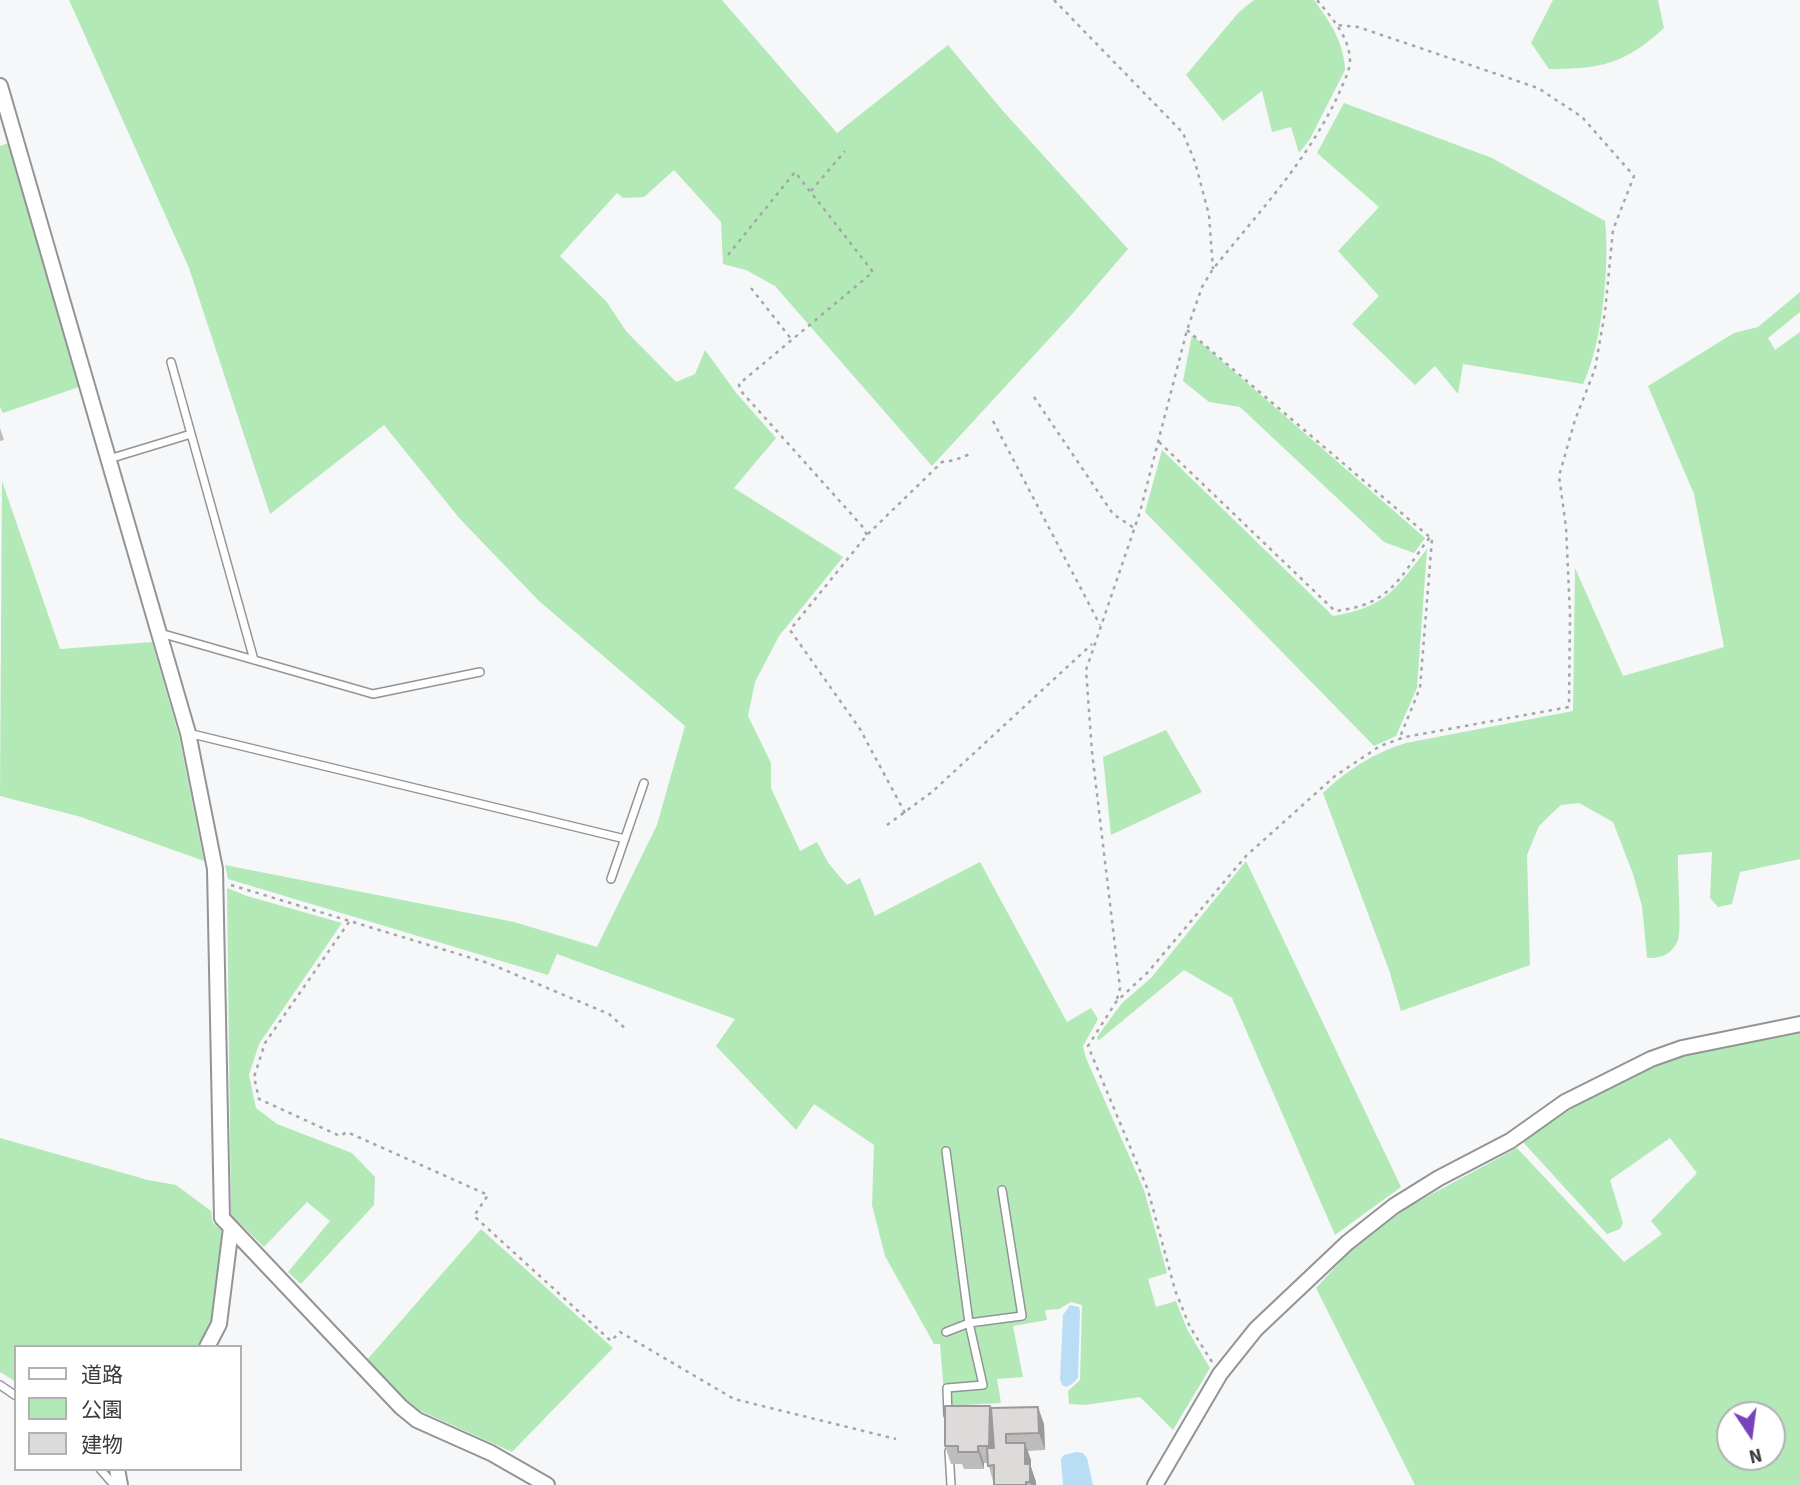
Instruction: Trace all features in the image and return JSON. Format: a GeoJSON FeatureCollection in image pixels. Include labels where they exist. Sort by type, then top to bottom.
{"type":"FeatureCollection","features":[{"type":"Feature","properties":{"kind":"street"},"geometry":{"type":"LineString","coordinates":[[0,86],[188,733],[215,869],[222,1218],[401,1407],[417,1420],[491,1453],[547,1485]]}},
{"type":"Feature","properties":{"kind":"street"},"geometry":{"type":"LineString","coordinates":[[1155,1485],[1220,1374],[1256,1329],[1347,1243],[1394,1206],[1439,1178],[1510,1141],[1566,1102],[1651,1059],[1682,1048],[1800,1024]]}},
{"type":"Feature","properties":{"kind":"street"},"geometry":{"type":"LineString","coordinates":[[208,1345],[219,1324],[231,1228]]}},
{"type":"Feature","properties":{"kind":"lane"},"geometry":{"type":"LineString","coordinates":[[171,362],[254,660]]}},
{"type":"Feature","properties":{"kind":"lane"},"geometry":{"type":"LineString","coordinates":[[109,459],[191,434]]}},
{"type":"Feature","properties":{"kind":"lane"},"geometry":{"type":"LineString","coordinates":[[160,633],[373,694],[480,672]]}},
{"type":"Feature","properties":{"kind":"lane"},"geometry":{"type":"LineString","coordinates":[[188,733],[625,839]]}},
{"type":"Feature","properties":{"kind":"lane"},"geometry":{"type":"LineString","coordinates":[[611,879],[645,783]]}},
{"type":"Feature","properties":{"kind":"lane"},"geometry":{"type":"LineString","coordinates":[[946,1151],[969,1323],[983,1385],[947,1388],[949,1430]]}},
{"type":"Feature","properties":{"kind":"lane"},"geometry":{"type":"LineString","coordinates":[[946,1332],[969,1323],[1022,1316],[1002,1191]]}},
{"type":"Feature","properties":{"kind":"lane"},"geometry":{"type":"LineString","coordinates":[[949,1444],[951,1485]]}},
{"type":"Feature","properties":{"kind":"lane"},"geometry":{"type":"LineString","coordinates":[[102,1471],[114,1485]]}},
{"type":"Feature","properties":{"kind":"path"},"geometry":{"type":"LineString","coordinates":[[1054,0],[1183,133],[1195,162],[1209,215],[1213,269]]}},
{"type":"Feature","properties":{"kind":"path"},"geometry":{"type":"LineString","coordinates":[[1116,1002],[1120,988],[1091,752],[1086,670],[1134,528],[1187,330],[1202,287],[1213,269],[1303,159],[1331,110],[1349,69],[1350,59],[1337,25],[1317,0]]}},
{"type":"Feature","properties":{"kind":"path"},"geometry":{"type":"LineString","coordinates":[[1220,1374],[1190,1327],[1175,1290],[1148,1190],[1087,1046],[1116,1002],[1147,972],[1246,856],[1335,776],[1380,746],[1399,739],[1569,707],[1570,614],[1566,527],[1559,476],[1575,420],[1595,369],[1605,312],[1613,230],[1634,176],[1583,117],[1538,88],[1358,27],[1337,25]]}},
{"type":"Feature","properties":{"kind":"path"},"geometry":{"type":"LineString","coordinates":[[811,192],[845,151]]}},
{"type":"Feature","properties":{"kind":"path"},"geometry":{"type":"LineString","coordinates":[[728,255],[795,172],[873,272],[739,384],[740,390],[862,526],[867,536]]}},
{"type":"Feature","properties":{"kind":"path"},"geometry":{"type":"LineString","coordinates":[[751,288],[792,340]]}},
{"type":"Feature","properties":{"kind":"path"},"geometry":{"type":"LineString","coordinates":[[1187,330],[1432,539],[1420,688],[1399,739]]}},
{"type":"Feature","properties":{"kind":"path"},"geometry":{"type":"LineString","coordinates":[[1034,397],[1113,514],[1134,528]]}},
{"type":"Feature","properties":{"kind":"path"},"geometry":{"type":"LineString","coordinates":[[993,421],[1100,625]]}},
{"type":"Feature","properties":{"kind":"path"},"geometry":{"type":"LineString","coordinates":[[1158,441],[1335,611],[1359,608],[1389,592],[1430,537]]}},
{"type":"Feature","properties":{"kind":"path"},"geometry":{"type":"LineString","coordinates":[[905,813],[860,729],[790,630],[867,536],[943,462],[970,454]]}},
{"type":"Feature","properties":{"kind":"path"},"geometry":{"type":"LineString","coordinates":[[887,825],[932,792],[1094,642]]}},
{"type":"Feature","properties":{"kind":"path"},"geometry":{"type":"LineString","coordinates":[[215,880],[488,963],[609,1014],[627,1030]]}},
{"type":"Feature","properties":{"kind":"path"},"geometry":{"type":"LineString","coordinates":[[349,922],[265,1043],[254,1077],[259,1099],[340,1136],[347,1132],[488,1195],[474,1216],[611,1341],[620,1332],[734,1399],[896,1439]]}},
{"type":"Feature","properties":{"kind":"green space"},"geometry":{"type":"Polygon","coordinates":[[[69,0],[722,0],[837,133],[948,45],[1003,111],[1128,249],[932,466],[775,286],[746,270],[723,264],[721,222],[674,170],[644,197],[623,198],[617,193],[560,256],[606,301],[626,331],[676,382],[695,374],[705,350],[737,394],[776,438],[734,488],[843,557],[779,636],[755,682],[748,716],[771,763],[771,788],[800,851],[817,842],[829,864],[847,885],[860,878],[875,916],[980,862],[1067,1022],[1091,1008],[1098,1019],[1083,1046],[1144,1190],[1167,1273],[1148,1279],[1156,1307],[1176,1301],[1187,1329],[1210,1368],[1173,1430],[1140,1397],[1085,1405],[1069,1404],[1068,1391],[1080,1380],[1082,1305],[1071,1302],[1059,1309],[1045,1310],[1047,1320],[1013,1326],[1023,1377],[997,1379],[1001,1403],[945,1406],[940,1344],[934,1344],[885,1256],[872,1205],[874,1145],[814,1104],[796,1130],[716,1046],[735,1019],[557,954],[548,975],[228,879],[225,865],[514,922],[597,947],[657,825],[685,726],[539,601],[460,519],[384,425],[270,514],[189,268],[69,0]]]}},
{"type":"Feature","properties":{"kind":"green space"},"geometry":{"type":"Polygon","coordinates":[[[1254,0],[1314,0],[1331,24],[1342,50],[1345,70],[1310,139],[1299,153],[1291,127],[1272,132],[1262,91],[1223,121],[1186,75],[1239,12],[1254,0]]]}},
{"type":"Feature","properties":{"kind":"green space"},"geometry":{"type":"Polygon","coordinates":[[[1553,0],[1658,0],[1664,28],[1637,50],[1611,62],[1583,68],[1549,69],[1531,43],[1553,0]]]}},
{"type":"Feature","properties":{"kind":"green space"},"geometry":{"type":"Polygon","coordinates":[[[1344,103],[1492,158],[1605,221],[1605,282],[1600,327],[1590,368],[1583,384],[1463,364],[1458,394],[1435,366],[1415,385],[1352,324],[1379,296],[1338,251],[1379,207],[1317,153],[1344,103]]]}},
{"type":"Feature","properties":{"kind":"green space"},"geometry":{"type":"Polygon","coordinates":[[[9,143],[79,387],[3,413],[0,407],[0,146],[9,143]]]}},
{"type":"Feature","properties":{"kind":"green space"},"geometry":{"type":"Polygon","coordinates":[[[1800,292],[1800,312],[1768,338],[1775,350],[1800,332],[1800,859],[1740,872],[1732,904],[1718,907],[1710,898],[1712,852],[1678,855],[1678,940],[1666,955],[1647,958],[1642,906],[1613,822],[1579,803],[1561,805],[1539,826],[1527,855],[1530,965],[1401,1011],[1389,970],[1323,793],[1362,763],[1383,751],[1406,743],[1573,711],[1575,568],[1623,676],[1724,647],[1694,494],[1648,386],[1734,333],[1758,327],[1800,292]]]}},
{"type":"Feature","properties":{"kind":"green space"},"geometry":{"type":"Polygon","coordinates":[[[1192,335],[1425,538],[1414,553],[1384,542],[1240,407],[1209,402],[1183,381],[1192,335]]]}},
{"type":"Feature","properties":{"kind":"green space"},"geometry":{"type":"Polygon","coordinates":[[[1162,450],[1333,616],[1366,607],[1388,594],[1427,549],[1417,688],[1396,736],[1374,746],[1145,512],[1162,450]]]}},
{"type":"Feature","properties":{"kind":"green space"},"geometry":{"type":"Polygon","coordinates":[[[2,481],[60,649],[152,642],[179,736],[204,861],[81,817],[0,796],[2,481]]]}},
{"type":"Feature","properties":{"kind":"green space"},"geometry":{"type":"Polygon","coordinates":[[[1166,730],[1202,792],[1111,835],[1103,757],[1166,730]]]}},
{"type":"Feature","properties":{"kind":"green space"},"geometry":{"type":"Polygon","coordinates":[[[1246,861],[1401,1187],[1335,1235],[1232,998],[1184,970],[1098,1041],[1097,1037],[1122,1003],[1151,978],[1246,861]]]}},
{"type":"Feature","properties":{"kind":"green space"},"geometry":{"type":"Polygon","coordinates":[[[227,888],[342,923],[259,1044],[249,1075],[256,1108],[277,1124],[352,1153],[375,1177],[374,1205],[301,1284],[288,1272],[330,1221],[307,1202],[264,1247],[231,1215],[227,888]]]}},
{"type":"Feature","properties":{"kind":"green space"},"geometry":{"type":"Polygon","coordinates":[[[1800,1032],[1800,1485],[1415,1485],[1316,1288],[1352,1249],[1408,1207],[1517,1148],[1624,1262],[1662,1234],[1651,1221],[1697,1173],[1670,1138],[1610,1180],[1623,1223],[1620,1229],[1607,1234],[1523,1142],[1600,1092],[1641,1072],[1684,1055],[1800,1032]]]}},
{"type":"Feature","properties":{"kind":"green space"},"geometry":{"type":"Polygon","coordinates":[[[0,1138],[148,1180],[176,1185],[211,1211],[213,1223],[225,1234],[214,1323],[200,1345],[14,1345],[14,1381],[0,1372],[0,1138]]]}},
{"type":"Feature","properties":{"kind":"green space"},"geometry":{"type":"Polygon","coordinates":[[[481,1229],[613,1348],[512,1452],[403,1403],[366,1361],[481,1229]]]}},
{"type":"Feature","properties":{"kind":"water"},"geometry":{"type":"Polygon","coordinates":[[[1070,1305],[1079,1307],[1080,1311],[1078,1378],[1066,1387],[1060,1379],[1063,1315],[1070,1305]]]}},
{"type":"Feature","properties":{"kind":"water"},"geometry":{"type":"Polygon","coordinates":[[[1083,1453],[1087,1458],[1093,1485],[1063,1485],[1061,1459],[1064,1455],[1083,1453]]]}},
{"type":"Feature","properties":{"kind":"building"},"geometry":{"type":"Polygon","coordinates":[[[945,1406],[990,1406],[989,1446],[978,1446],[978,1452],[958,1452],[958,1446],[945,1446],[945,1406]]]}},
{"type":"Feature","properties":{"kind":"building"},"geometry":{"type":"Polygon","coordinates":[[[1038,1407],[1039,1433],[1006,1434],[1006,1443],[1025,1443],[1025,1464],[1030,1464],[1030,1482],[1026,1482],[1026,1485],[994,1485],[994,1465],[988,1466],[987,1448],[994,1448],[991,1408],[1038,1407]]]}}]}
